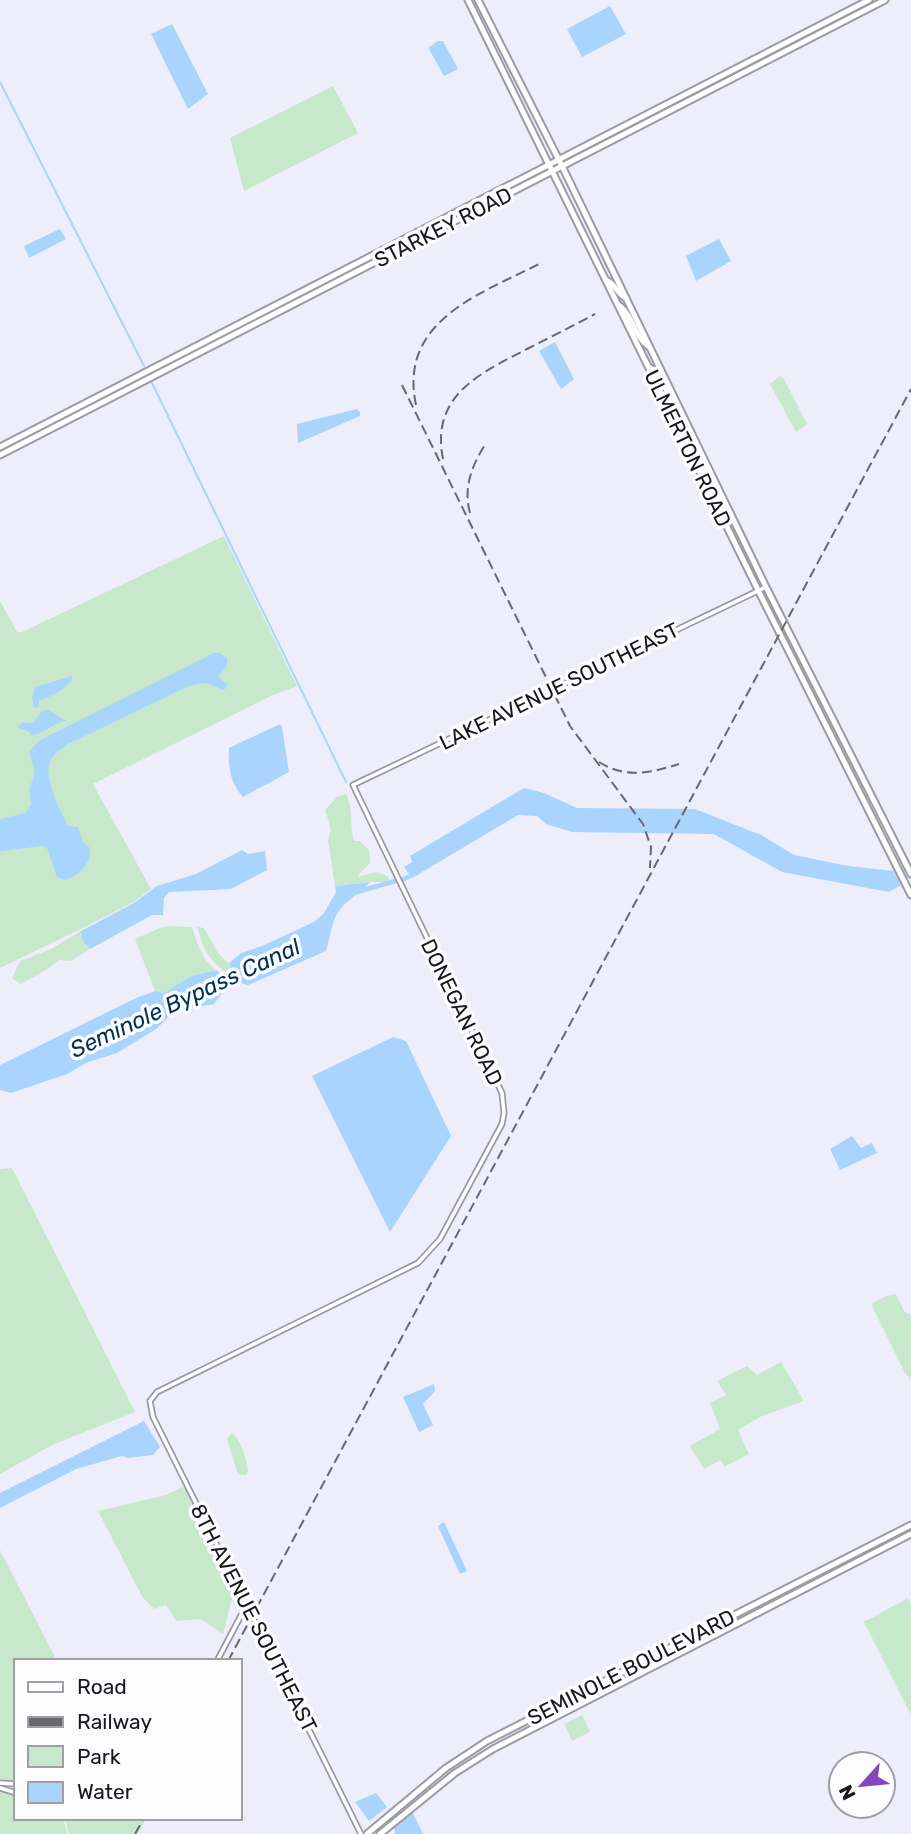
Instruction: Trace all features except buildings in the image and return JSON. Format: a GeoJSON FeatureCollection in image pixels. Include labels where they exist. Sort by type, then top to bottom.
{"type":"FeatureCollection","features":[{"type":"Feature","properties":{"kind":"main road","name":"ULMERTON ROAD"},"geometry":{"type":"LineString","coordinates":[[468,0],[911,895]]}},
{"type":"Feature","properties":{"kind":"main road","name":"ULMERTON ROAD"},"geometry":{"type":"LineString","coordinates":[[478,0],[562,166],[766,587],[911,874]]}},
{"type":"Feature","properties":{"kind":"main road","name":"STARKEY ROAD"},"geometry":{"type":"LineString","coordinates":[[0,447],[869,0]]}},
{"type":"Feature","properties":{"kind":"main road","name":"STARKEY ROAD"},"geometry":{"type":"LineString","coordinates":[[0,455],[886,0]]}},
{"type":"Feature","properties":{"kind":"main road"},"geometry":{"type":"LineString","coordinates":[[751,61],[762,64],[767,55],[786,46],[787,42]]}},
{"type":"Feature","properties":{"kind":"main road"},"geometry":{"type":"LineString","coordinates":[[654,119],[661,106]]}},
{"type":"Feature","properties":{"kind":"main road"},"geometry":{"type":"LineString","coordinates":[[606,280],[626,298]]}},
{"type":"Feature","properties":{"kind":"main road"},"geometry":{"type":"LineString","coordinates":[[618,304],[626,310],[642,341],[649,347]]}},
{"type":"Feature","properties":{"kind":"main road"},"geometry":{"type":"LineString","coordinates":[[649,367],[657,372],[673,405],[681,412]]}},
{"type":"Feature","properties":{"kind":"main road"},"geometry":{"type":"LineString","coordinates":[[694,458],[701,465],[725,511],[730,513]]}},
{"type":"Feature","properties":{"kind":"main road","name":"SEMINOLE BOULEVARD"},"geometry":{"type":"LineString","coordinates":[[380,1834],[455,1773],[493,1749],[900,1540],[911,1529]]}},
{"type":"Feature","properties":{"kind":"main road","name":"SEMINOLE BOULEVARD"},"geometry":{"type":"LineString","coordinates":[[367,1834],[446,1768],[487,1741],[911,1529]]}},
{"type":"Feature","properties":{"kind":"street","name":"LAKE AVENUE SOUTHEAST"},"geometry":{"type":"LineString","coordinates":[[352,785],[766,587]]}},
{"type":"Feature","properties":{"kind":"street","name":"DONEGAN ROAD"},"geometry":{"type":"LineString","coordinates":[[150,1401],[157,1392],[418,1263],[440,1239],[502,1124],[505,1113],[502,1093],[352,785]]}},
{"type":"Feature","properties":{"kind":"street","name":"8TH AVENUE SOUTHEAST"},"geometry":{"type":"LineString","coordinates":[[150,1401],[153,1417],[361,1834]]}},
{"type":"Feature","properties":{"kind":"street"},"geometry":{"type":"LineString","coordinates":[[218,1659],[247,1604]]}},
{"type":"Feature","properties":{"kind":"green space"},"geometry":{"type":"Polygon","coordinates":[[[333,86],[358,133],[244,191],[230,138],[333,86]]]}},
{"type":"Feature","properties":{"kind":"green space"},"geometry":{"type":"Polygon","coordinates":[[[780,376],[807,424],[796,432],[770,384],[780,376]]]}},
{"type":"Feature","properties":{"kind":"green space"},"geometry":{"type":"Polygon","coordinates":[[[224,536],[297,686],[273,695],[93,784],[151,889],[134,902],[0,968],[0,601],[17,632],[22,632],[224,536]]]}},
{"type":"Feature","properties":{"kind":"green space"},"geometry":{"type":"Polygon","coordinates":[[[346,794],[354,841],[360,841],[369,850],[370,863],[359,877],[376,872],[388,876],[390,882],[335,886],[328,841],[331,829],[325,810],[337,797],[346,794]]]}},
{"type":"Feature","properties":{"kind":"green space"},"geometry":{"type":"Polygon","coordinates":[[[162,927],[192,927],[203,956],[216,970],[191,976],[164,993],[155,991],[135,939],[162,927]]]}},
{"type":"Feature","properties":{"kind":"green space"},"geometry":{"type":"Polygon","coordinates":[[[197,927],[204,928],[218,953],[229,964],[236,980],[233,981],[209,956],[197,927]]]}},
{"type":"Feature","properties":{"kind":"green space"},"geometry":{"type":"Polygon","coordinates":[[[81,931],[83,942],[90,949],[71,961],[59,960],[20,984],[12,978],[20,961],[51,949],[81,931]]]}},
{"type":"Feature","properties":{"kind":"green space"},"geometry":{"type":"Polygon","coordinates":[[[12,1168],[135,1412],[52,1445],[0,1474],[0,1169],[12,1168]]]}},
{"type":"Feature","properties":{"kind":"green space"},"geometry":{"type":"Polygon","coordinates":[[[896,1294],[904,1311],[911,1315],[911,1379],[905,1373],[872,1306],[886,1296],[896,1294]]]}},
{"type":"Feature","properties":{"kind":"green space"},"geometry":{"type":"Polygon","coordinates":[[[781,1362],[804,1401],[762,1416],[738,1430],[749,1454],[724,1467],[721,1460],[704,1469],[690,1446],[720,1429],[710,1403],[726,1395],[717,1381],[747,1366],[757,1375],[781,1362]]]}},
{"type":"Feature","properties":{"kind":"green space"},"geometry":{"type":"Polygon","coordinates":[[[232,1433],[238,1439],[245,1456],[248,1472],[246,1475],[237,1471],[227,1439],[232,1433]]]}},
{"type":"Feature","properties":{"kind":"green space"},"geometry":{"type":"Polygon","coordinates":[[[185,1486],[235,1586],[223,1634],[201,1619],[176,1621],[166,1605],[154,1609],[143,1598],[98,1511],[166,1495],[185,1486]]]}},
{"type":"Feature","properties":{"kind":"green space"},"geometry":{"type":"Polygon","coordinates":[[[0,1550],[56,1659],[14,1659],[14,1782],[0,1781],[0,1550]]]}},
{"type":"Feature","properties":{"kind":"green space"},"geometry":{"type":"Polygon","coordinates":[[[908,1598],[911,1604],[911,1715],[864,1622],[908,1598]]]}},
{"type":"Feature","properties":{"kind":"green space"},"geometry":{"type":"Polygon","coordinates":[[[582,1715],[590,1732],[572,1741],[564,1724],[582,1715]]]}},
{"type":"Feature","properties":{"kind":"green space"},"geometry":{"type":"Polygon","coordinates":[[[0,1790],[14,1794],[14,1820],[64,1820],[67,1834],[0,1834],[0,1790]]]}},
{"type":"Feature","properties":{"kind":"green space"},"geometry":{"type":"Polygon","coordinates":[[[66,1820],[145,1820],[136,1834],[69,1834],[66,1820]]]}},
{"type":"Feature","properties":{"kind":"water"},"geometry":{"type":"Polygon","coordinates":[[[610,6],[626,34],[582,57],[567,29],[610,6]]]}},
{"type":"Feature","properties":{"kind":"water"},"geometry":{"type":"Polygon","coordinates":[[[172,24],[208,94],[188,109],[151,34],[172,24]]]}},
{"type":"Feature","properties":{"kind":"water"},"geometry":{"type":"Polygon","coordinates":[[[443,41],[458,69],[444,76],[429,47],[443,41]]]}},
{"type":"Feature","properties":{"kind":"water"},"geometry":{"type":"Polygon","coordinates":[[[60,229],[66,239],[29,258],[24,246],[60,229]]]}},
{"type":"Feature","properties":{"kind":"water"},"geometry":{"type":"Polygon","coordinates":[[[719,239],[731,261],[696,281],[686,256],[719,239]]]}},
{"type":"Feature","properties":{"kind":"water"},"geometry":{"type":"Polygon","coordinates":[[[555,342],[574,379],[561,389],[539,351],[555,342]]]}},
{"type":"Feature","properties":{"kind":"water"},"geometry":{"type":"Polygon","coordinates":[[[357,409],[360,416],[298,443],[297,424],[357,409]]]}},
{"type":"Feature","properties":{"kind":"water"},"geometry":{"type":"Polygon","coordinates":[[[214,653],[220,653],[227,658],[227,666],[218,677],[228,684],[224,690],[206,683],[191,685],[68,744],[52,758],[49,780],[58,805],[68,826],[78,827],[83,842],[90,848],[89,859],[80,872],[65,880],[57,877],[47,848],[43,846],[0,851],[0,819],[25,813],[31,805],[29,788],[34,769],[29,752],[40,740],[214,653]]]}},
{"type":"Feature","properties":{"kind":"water"},"geometry":{"type":"Polygon","coordinates":[[[72,676],[67,686],[52,696],[39,700],[39,707],[34,708],[32,697],[35,687],[72,676]]]}},
{"type":"Feature","properties":{"kind":"water"},"geometry":{"type":"Polygon","coordinates":[[[47,709],[67,721],[31,735],[19,728],[23,722],[33,723],[42,711],[47,709]]]}},
{"type":"Feature","properties":{"kind":"water"},"geometry":{"type":"Polygon","coordinates":[[[280,724],[289,772],[243,797],[231,774],[229,748],[280,724]]]}},
{"type":"Feature","properties":{"kind":"water"},"geometry":{"type":"Polygon","coordinates":[[[524,788],[544,793],[577,808],[695,809],[761,835],[794,855],[848,866],[894,871],[901,885],[889,892],[782,872],[714,834],[572,832],[546,824],[537,816],[518,815],[417,875],[410,875],[404,867],[412,862],[410,856],[524,788]]]}},
{"type":"Feature","properties":{"kind":"water"},"geometry":{"type":"Polygon","coordinates":[[[242,850],[248,854],[265,851],[267,870],[231,889],[169,892],[164,898],[163,915],[152,915],[90,949],[83,942],[81,931],[134,903],[157,886],[196,874],[242,850]]]}},
{"type":"Feature","properties":{"kind":"water"},"geometry":{"type":"Polygon","coordinates":[[[370,882],[338,912],[326,951],[248,985],[237,982],[229,963],[241,953],[314,922],[324,913],[336,892],[335,886],[370,882]]]}},
{"type":"Feature","properties":{"kind":"water"},"geometry":{"type":"Polygon","coordinates":[[[217,970],[229,984],[214,1004],[176,1010],[156,1029],[117,1053],[88,1062],[67,1074],[11,1093],[0,1090],[0,1065],[134,999],[155,991],[164,993],[191,976],[217,970]]]}},
{"type":"Feature","properties":{"kind":"water"},"geometry":{"type":"Polygon","coordinates":[[[393,1037],[406,1041],[451,1136],[390,1232],[312,1076],[393,1037]]]}},
{"type":"Feature","properties":{"kind":"water"},"geometry":{"type":"Polygon","coordinates":[[[852,1136],[861,1148],[872,1143],[877,1153],[840,1170],[830,1149],[852,1136]]]}},
{"type":"Feature","properties":{"kind":"water"},"geometry":{"type":"Polygon","coordinates":[[[434,1384],[435,1391],[423,1404],[433,1425],[419,1432],[403,1397],[434,1384]]]}},
{"type":"Feature","properties":{"kind":"water"},"geometry":{"type":"Polygon","coordinates":[[[144,1421],[160,1447],[153,1455],[128,1458],[122,1456],[76,1469],[0,1508],[0,1493],[144,1421]]]}},
{"type":"Feature","properties":{"kind":"water"},"geometry":{"type":"Polygon","coordinates":[[[444,1522],[467,1571],[460,1574],[438,1526],[444,1522]]]}},
{"type":"Feature","properties":{"kind":"water"},"geometry":{"type":"Polygon","coordinates":[[[376,1793],[387,1807],[369,1821],[355,1802],[376,1793]]]}},
{"type":"Feature","properties":{"kind":"water"},"geometry":{"type":"Polygon","coordinates":[[[412,1811],[423,1834],[395,1834],[394,1827],[412,1811]]]}},
{"type":"Feature","properties":{"kind":"waterway"},"geometry":{"type":"LineString","coordinates":[[0,82],[144,366]]}},
{"type":"Feature","properties":{"kind":"waterway"},"geometry":{"type":"LineString","coordinates":[[152,383],[346,782]]}},
{"type":"Feature","properties":{"kind":"waterway","name":"Seminole Bypass Canal"},"geometry":{"type":"LineString","coordinates":[[402,880],[417,873]]}},
{"type":"Feature","properties":{"kind":"waterway","name":"Seminole Bypass Canal"},"geometry":{"type":"LineString","coordinates":[[357,892],[395,881]]}},
{"type":"Feature","properties":{"kind":"waterway","name":"Seminole Bypass Canal"},"geometry":{"type":"LineString","coordinates":[[221,983],[238,975]]}},
{"type":"Feature","properties":{"kind":"railway"},"geometry":{"type":"LineString","coordinates":[[416,405],[414,376],[419,352],[431,331],[469,300],[539,264]]}},
{"type":"Feature","properties":{"kind":"railway"},"geometry":{"type":"LineString","coordinates":[[443,459],[441,437],[444,418],[463,389],[493,367],[595,314]]}},
{"type":"Feature","properties":{"kind":"railway"},"geometry":{"type":"LineString","coordinates":[[402,385],[570,726],[643,824],[651,847],[650,868]]}},
{"type":"Feature","properties":{"kind":"railway"},"geometry":{"type":"LineString","coordinates":[[229,1659],[911,389]]}},
{"type":"Feature","properties":{"kind":"railway"},"geometry":{"type":"LineString","coordinates":[[470,513],[468,486],[476,461],[485,445]]}},
{"type":"Feature","properties":{"kind":"railway"},"geometry":{"type":"LineString","coordinates":[[599,762],[619,771],[638,773],[679,764]]}},
{"type":"Feature","properties":{"kind":"railway"},"geometry":{"type":"LineString","coordinates":[[135,1834],[143,1820]]}}]}
